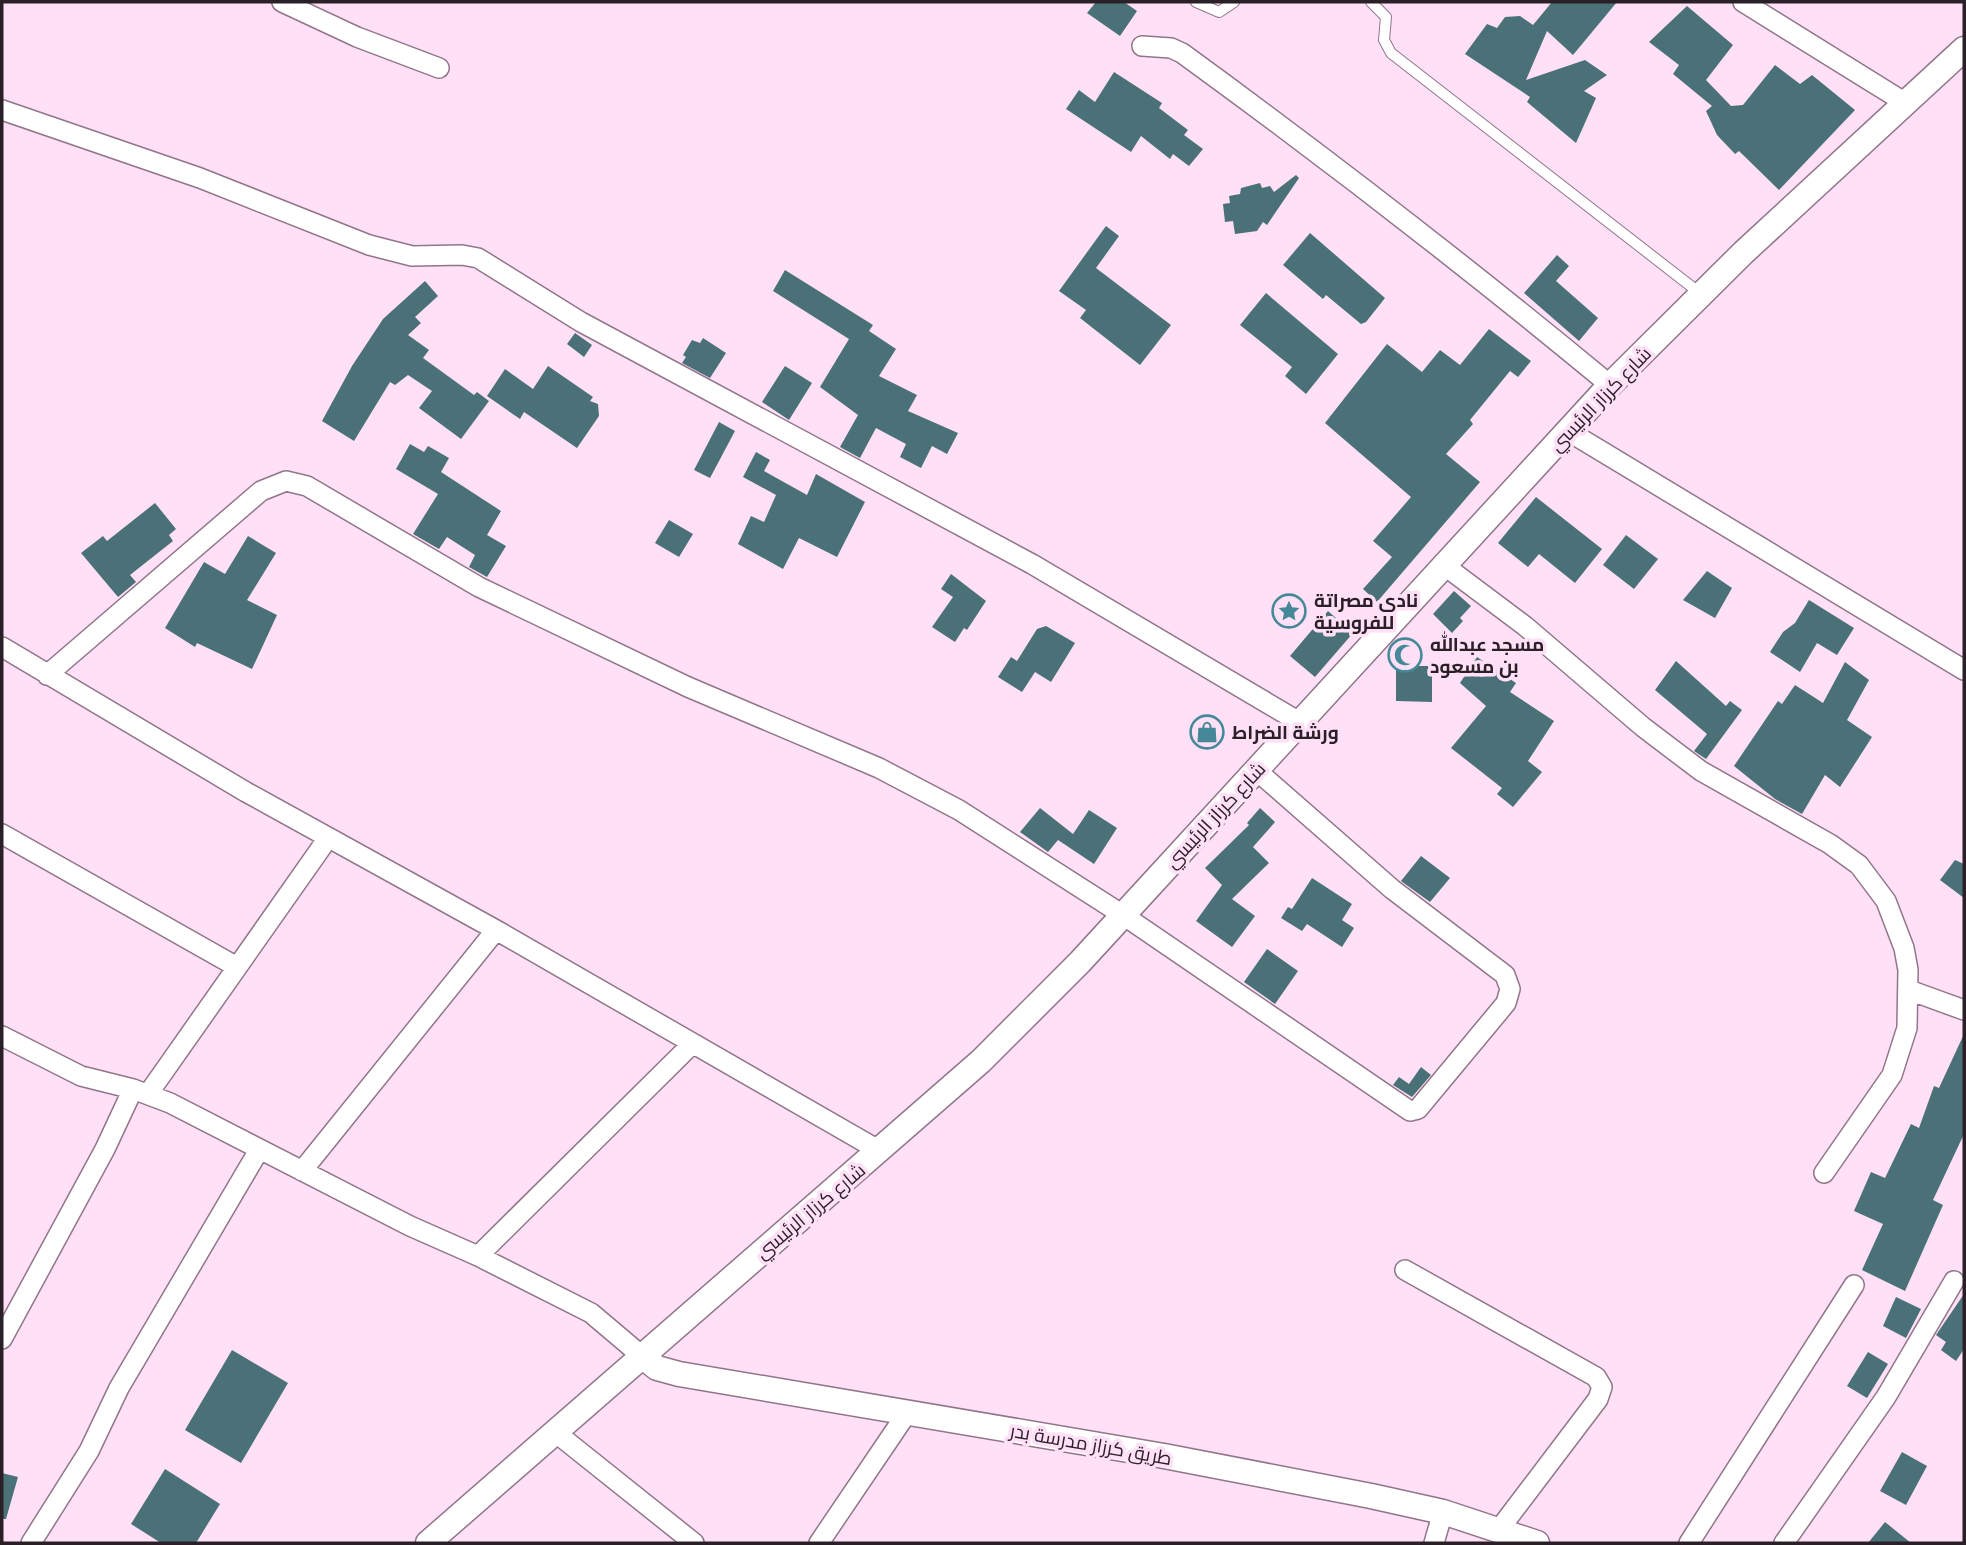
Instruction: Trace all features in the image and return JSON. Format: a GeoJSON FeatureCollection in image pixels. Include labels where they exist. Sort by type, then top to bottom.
{"type":"FeatureCollection","features":[{"type":"Feature","properties":{"kind":"street"},"geometry":{"type":"LineString","coordinates":[[282,2],[357,37],[439,68]]}},
{"type":"Feature","properties":{"kind":"street"},"geometry":{"type":"LineString","coordinates":[[1742,2],[1904,102]]}},
{"type":"Feature","properties":{"kind":"street"},"geometry":{"type":"LineString","coordinates":[[1142,46],[1171,48],[1182,53],[1326,158],[1459,261],[1611,386]]}},
{"type":"Feature","properties":{"kind":"street","name":"شارع كرزاز الرئيسي"},"geometry":{"type":"LineString","coordinates":[[439,1540],[555,1432],[981,1061],[1123,915],[1611,386],[1701,295],[1904,102],[1964,49]]}},
{"type":"Feature","properties":{"kind":"street"},"geometry":{"type":"LineString","coordinates":[[2,110],[200,178],[369,245],[412,256],[462,255],[478,258],[581,322],[1032,564],[1301,723]]}},
{"type":"Feature","properties":{"kind":"street"},"geometry":{"type":"LineString","coordinates":[[1568,431],[1964,670]]}},
{"type":"Feature","properties":{"kind":"street"},"geometry":{"type":"LineString","coordinates":[[47,675],[261,491],[286,481],[307,486],[479,587],[688,687],[879,768],[948,804],[1123,915],[1373,1087],[1410,1111],[1418,1110],[1506,1003],[1510,989],[1505,975],[1392,888],[1256,770]]}},
{"type":"Feature","properties":{"kind":"street"},"geometry":{"type":"LineString","coordinates":[[1445,566],[1525,626],[1643,727],[1701,771],[1830,844],[1860,865],[1886,901],[1904,948],[1909,990],[1907,1027],[1892,1075],[1824,1173]]}},
{"type":"Feature","properties":{"kind":"street"},"geometry":{"type":"LineString","coordinates":[[2,647],[328,838],[496,930],[880,1151]]}},
{"type":"Feature","properties":{"kind":"street"},"geometry":{"type":"LineString","coordinates":[[2,834],[237,967]]}},
{"type":"Feature","properties":{"kind":"street"},"geometry":{"type":"LineString","coordinates":[[2,1339],[105,1149],[140,1091],[237,967],[328,838]]}},
{"type":"Feature","properties":{"kind":"street"},"geometry":{"type":"LineString","coordinates":[[302,1171],[496,930]]}},
{"type":"Feature","properties":{"kind":"street"},"geometry":{"type":"LineString","coordinates":[[1909,990],[1964,1010]]}},
{"type":"Feature","properties":{"kind":"street"},"geometry":{"type":"LineString","coordinates":[[2,1036],[81,1076],[140,1091],[410,1226],[478,1256],[591,1313],[643,1357]]}},
{"type":"Feature","properties":{"kind":"street"},"geometry":{"type":"LineString","coordinates":[[478,1256],[692,1044]]}},
{"type":"Feature","properties":{"kind":"street"},"geometry":{"type":"LineString","coordinates":[[31,1543],[89,1451],[119,1388],[259,1150]]}},
{"type":"Feature","properties":{"kind":"street"},"geometry":{"type":"LineString","coordinates":[[1405,1270],[1596,1377],[1602,1387],[1598,1399],[1498,1531]]}},
{"type":"Feature","properties":{"kind":"street"},"geometry":{"type":"LineString","coordinates":[[1784,1543],[1886,1397],[1954,1281]]}},
{"type":"Feature","properties":{"kind":"street"},"geometry":{"type":"LineString","coordinates":[[1689,1543],[1854,1285]]}},
{"type":"Feature","properties":{"kind":"street","name":"طريق كرزاز مدرسة بدر"},"geometry":{"type":"LineString","coordinates":[[643,1357],[657,1367],[680,1374],[1164,1456],[1443,1513],[1537,1543]]}},
{"type":"Feature","properties":{"kind":"street"},"geometry":{"type":"LineString","coordinates":[[819,1543],[906,1413]]}},
{"type":"Feature","properties":{"kind":"street"},"geometry":{"type":"LineString","coordinates":[[555,1432],[694,1543]]}},
{"type":"Feature","properties":{"kind":"street"},"geometry":{"type":"LineString","coordinates":[[1434,1543],[1443,1513]]}},
{"type":"Feature","properties":{"kind":"lane"},"geometry":{"type":"LineString","coordinates":[[1196,2],[1219,12],[1234,2]]}},
{"type":"Feature","properties":{"kind":"lane"},"geometry":{"type":"LineString","coordinates":[[1371,2],[1386,18],[1384,40],[1391,53],[1701,295]]}},
{"type":"Feature","properties":{"kind":"building"},"geometry":{"type":"Polygon","coordinates":[[[1096,2],[1124,2],[1137,11],[1120,36],[1087,13],[1096,2]]]}},
{"type":"Feature","properties":{"kind":"building"},"geometry":{"type":"Polygon","coordinates":[[[1552,2],[1617,2],[1573,55],[1547,31],[1526,80],[1585,60],[1607,75],[1584,91],[1596,98],[1576,143],[1527,102],[1530,97],[1465,54],[1487,24],[1497,28],[1505,17],[1520,16],[1533,25],[1552,2]]]}},
{"type":"Feature","properties":{"kind":"building"},"geometry":{"type":"Polygon","coordinates":[[[1687,6],[1733,45],[1706,80],[1731,106],[1743,105],[1775,65],[1800,84],[1812,75],[1855,110],[1779,190],[1739,151],[1735,154],[1717,135],[1706,111],[1712,106],[1673,74],[1679,65],[1649,42],[1687,6]]]}},
{"type":"Feature","properties":{"kind":"building"},"geometry":{"type":"Polygon","coordinates":[[[1114,72],[1162,103],[1159,108],[1188,130],[1184,135],[1203,149],[1189,166],[1173,154],[1170,159],[1141,136],[1131,152],[1066,109],[1079,90],[1095,102],[1114,72]]]}},
{"type":"Feature","properties":{"kind":"building"},"geometry":{"type":"Polygon","coordinates":[[[1296,175],[1299,178],[1267,225],[1263,222],[1257,231],[1235,234],[1233,221],[1225,222],[1223,204],[1230,203],[1229,196],[1240,194],[1241,188],[1260,183],[1262,188],[1270,186],[1274,192],[1296,175]]]}},
{"type":"Feature","properties":{"kind":"building"},"geometry":{"type":"Polygon","coordinates":[[[1106,226],[1119,236],[1096,268],[1171,325],[1140,365],[1080,318],[1086,310],[1059,291],[1106,226]]]}},
{"type":"Feature","properties":{"kind":"building"},"geometry":{"type":"Polygon","coordinates":[[[1310,233],[1385,298],[1366,322],[1361,324],[1326,295],[1323,299],[1283,265],[1310,233]]]}},
{"type":"Feature","properties":{"kind":"building"},"geometry":{"type":"Polygon","coordinates":[[[1557,255],[1569,266],[1556,281],[1598,318],[1579,341],[1524,293],[1557,255]]]}},
{"type":"Feature","properties":{"kind":"building"},"geometry":{"type":"Polygon","coordinates":[[[785,270],[873,325],[869,331],[896,349],[879,376],[917,395],[908,411],[958,433],[947,454],[932,446],[921,468],[900,457],[906,444],[876,428],[860,458],[840,447],[858,415],[820,387],[849,339],[773,291],[785,270]]]}},
{"type":"Feature","properties":{"kind":"building"},"geometry":{"type":"Polygon","coordinates":[[[425,281],[438,296],[415,317],[421,323],[408,335],[429,350],[423,358],[474,395],[477,392],[489,401],[461,439],[419,408],[432,391],[408,375],[395,385],[390,382],[354,441],[322,421],[352,366],[383,319],[425,281]]]}},
{"type":"Feature","properties":{"kind":"building"},"geometry":{"type":"Polygon","coordinates":[[[1266,293],[1338,354],[1306,394],[1285,376],[1292,367],[1240,325],[1266,293]]]}},
{"type":"Feature","properties":{"kind":"building"},"geometry":{"type":"Polygon","coordinates":[[[1489,329],[1531,361],[1518,377],[1510,371],[1470,420],[1473,424],[1446,454],[1480,482],[1377,602],[1363,589],[1392,557],[1373,541],[1411,497],[1325,423],[1387,344],[1422,372],[1440,350],[1460,365],[1489,329]]]}},
{"type":"Feature","properties":{"kind":"building"},"geometry":{"type":"Polygon","coordinates":[[[575,333],[592,345],[584,357],[567,344],[575,333]]]}},
{"type":"Feature","properties":{"kind":"building"},"geometry":{"type":"Polygon","coordinates":[[[703,338],[726,353],[710,378],[682,363],[686,357],[683,355],[692,340],[700,343],[703,338]]]}},
{"type":"Feature","properties":{"kind":"building"},"geometry":{"type":"Polygon","coordinates":[[[548,366],[593,397],[590,401],[598,404],[599,416],[577,448],[524,412],[520,419],[487,396],[505,369],[533,389],[548,366]]]}},
{"type":"Feature","properties":{"kind":"building"},"geometry":{"type":"Polygon","coordinates":[[[785,366],[812,383],[789,420],[762,402],[785,366]]]}},
{"type":"Feature","properties":{"kind":"building"},"geometry":{"type":"Polygon","coordinates":[[[719,422],[735,431],[710,478],[694,470],[719,422]]]}},
{"type":"Feature","properties":{"kind":"building"},"geometry":{"type":"Polygon","coordinates":[[[410,444],[424,452],[428,446],[449,458],[441,472],[501,511],[487,535],[506,546],[487,577],[469,567],[475,555],[447,537],[439,549],[413,534],[438,494],[396,469],[410,444]]]}},
{"type":"Feature","properties":{"kind":"building"},"geometry":{"type":"Polygon","coordinates":[[[756,452],[770,460],[764,471],[807,495],[816,474],[865,502],[837,557],[799,538],[783,569],[738,544],[751,516],[764,522],[776,495],[743,477],[756,452]]]}},
{"type":"Feature","properties":{"kind":"building"},"geometry":{"type":"Polygon","coordinates":[[[1536,497],[1602,549],[1575,583],[1539,554],[1528,567],[1498,543],[1536,497]]]}},
{"type":"Feature","properties":{"kind":"building"},"geometry":{"type":"Polygon","coordinates":[[[155,503],[176,529],[169,535],[173,541],[130,575],[136,582],[118,597],[81,553],[103,536],[107,541],[155,503]]]}},
{"type":"Feature","properties":{"kind":"building"},"geometry":{"type":"Polygon","coordinates":[[[669,520],[693,534],[679,557],[655,543],[669,520]]]}},
{"type":"Feature","properties":{"kind":"building"},"geometry":{"type":"Polygon","coordinates":[[[1626,535],[1658,559],[1634,589],[1603,565],[1626,535]]]}},
{"type":"Feature","properties":{"kind":"building"},"geometry":{"type":"Polygon","coordinates":[[[248,536],[276,553],[247,600],[277,615],[252,669],[197,643],[195,647],[165,628],[204,562],[225,574],[248,536]]]}},
{"type":"Feature","properties":{"kind":"building"},"geometry":{"type":"Polygon","coordinates":[[[1707,571],[1732,588],[1715,618],[1683,600],[1707,571]]]}},
{"type":"Feature","properties":{"kind":"building"},"geometry":{"type":"Polygon","coordinates":[[[951,574],[986,601],[967,630],[964,628],[955,642],[932,627],[953,597],[941,589],[951,574]]]}},
{"type":"Feature","properties":{"kind":"building"},"geometry":{"type":"Polygon","coordinates":[[[1454,591],[1471,606],[1452,633],[1433,614],[1454,591]]]}},
{"type":"Feature","properties":{"kind":"building"},"geometry":{"type":"Polygon","coordinates":[[[1809,600],[1854,628],[1837,655],[1817,643],[1800,672],[1770,652],[1783,632],[1795,623],[1809,600]]]}},
{"type":"Feature","properties":{"kind":"building"},"geometry":{"type":"Polygon","coordinates":[[[1328,611],[1353,633],[1315,677],[1290,656],[1328,611]]]}},
{"type":"Feature","properties":{"kind":"building"},"geometry":{"type":"Polygon","coordinates":[[[1046,626],[1075,643],[1051,682],[1035,672],[1022,692],[998,677],[1011,657],[1017,661],[1037,629],[1046,626]]]}},
{"type":"Feature","properties":{"kind":"building"},"geometry":{"type":"Polygon","coordinates":[[[1477,657],[1516,683],[1510,692],[1554,721],[1528,761],[1542,772],[1513,807],[1497,794],[1502,788],[1451,748],[1486,706],[1460,683],[1477,657]]]}},
{"type":"Feature","properties":{"kind":"building"},"geometry":{"type":"Polygon","coordinates":[[[1676,661],[1726,706],[1730,701],[1742,710],[1706,759],[1694,751],[1707,734],[1655,690],[1676,661]]]}},
{"type":"Feature","properties":{"kind":"building"},"geometry":{"type":"Polygon","coordinates":[[[1845,662],[1869,680],[1847,720],[1872,737],[1840,787],[1825,775],[1802,814],[1775,799],[1734,766],[1778,701],[1782,704],[1795,685],[1823,703],[1845,662]]]}},
{"type":"Feature","properties":{"kind":"building"},"geometry":{"type":"Polygon","coordinates":[[[1396,666],[1432,666],[1432,702],[1396,701],[1396,666]]]}},
{"type":"Feature","properties":{"kind":"building"},"geometry":{"type":"Polygon","coordinates":[[[1040,808],[1073,834],[1089,810],[1117,828],[1094,864],[1058,840],[1048,852],[1020,832],[1040,808]]]}},
{"type":"Feature","properties":{"kind":"building"},"geometry":{"type":"Polygon","coordinates":[[[1260,808],[1275,822],[1253,847],[1269,863],[1232,899],[1255,916],[1232,947],[1196,921],[1222,885],[1205,868],[1249,825],[1247,823],[1260,808]]]}},
{"type":"Feature","properties":{"kind":"building"},"geometry":{"type":"Polygon","coordinates":[[[1421,856],[1450,878],[1430,902],[1401,881],[1421,856]]]}},
{"type":"Feature","properties":{"kind":"building"},"geometry":{"type":"Polygon","coordinates":[[[1955,860],[1964,864],[1964,898],[1940,880],[1955,860]]]}},
{"type":"Feature","properties":{"kind":"building"},"geometry":{"type":"Polygon","coordinates":[[[1312,878],[1352,904],[1342,920],[1354,928],[1342,947],[1307,924],[1302,931],[1281,918],[1288,907],[1292,909],[1312,878]]]}},
{"type":"Feature","properties":{"kind":"building"},"geometry":{"type":"Polygon","coordinates":[[[1267,949],[1298,971],[1275,1004],[1244,982],[1267,949]]]}},
{"type":"Feature","properties":{"kind":"building"},"geometry":{"type":"Polygon","coordinates":[[[1964,1034],[1964,1134],[1933,1200],[1943,1205],[1905,1291],[1862,1270],[1883,1224],[1854,1211],[1871,1172],[1885,1178],[1911,1124],[1919,1128],[1934,1086],[1939,1088],[1964,1034]]]}},
{"type":"Feature","properties":{"kind":"building"},"geometry":{"type":"Polygon","coordinates":[[[1421,1067],[1431,1075],[1412,1097],[1393,1085],[1399,1077],[1409,1084],[1421,1067]]]}},
{"type":"Feature","properties":{"kind":"building"},"geometry":{"type":"Polygon","coordinates":[[[1964,1294],[1964,1349],[1956,1361],[1941,1350],[1946,1342],[1936,1335],[1964,1294]]]}},
{"type":"Feature","properties":{"kind":"building"},"geometry":{"type":"Polygon","coordinates":[[[1896,1297],[1921,1309],[1906,1338],[1883,1326],[1896,1297]]]}},
{"type":"Feature","properties":{"kind":"building"},"geometry":{"type":"Polygon","coordinates":[[[232,1350],[288,1383],[241,1463],[185,1430],[232,1350]]]}},
{"type":"Feature","properties":{"kind":"building"},"geometry":{"type":"Polygon","coordinates":[[[1868,1352],[1888,1364],[1867,1398],[1847,1386],[1868,1352]]]}},
{"type":"Feature","properties":{"kind":"building"},"geometry":{"type":"Polygon","coordinates":[[[1902,1452],[1927,1466],[1906,1505],[1880,1491],[1902,1452]]]}},
{"type":"Feature","properties":{"kind":"building"},"geometry":{"type":"Polygon","coordinates":[[[165,1469],[220,1504],[196,1543],[161,1543],[131,1524],[165,1469]]]}},
{"type":"Feature","properties":{"kind":"building"},"geometry":{"type":"Polygon","coordinates":[[[2,1473],[18,1477],[6,1519],[2,1519],[2,1473]]]}},
{"type":"Feature","properties":{"kind":"building"},"geometry":{"type":"Polygon","coordinates":[[[1885,1522],[1911,1543],[1868,1543],[1885,1522]]]}},
{"type":"Feature","properties":{"kind":"place","name":"نادي مصراتة للفروسية"},"geometry":{"type":"Point","coordinates":[1289,611]}},
{"type":"Feature","properties":{"kind":"place","name":"مسجد عبدالله بن مسعود"},"geometry":{"type":"Point","coordinates":[1405,655]}},
{"type":"Feature","properties":{"kind":"place","name":"ورشة الضراط"},"geometry":{"type":"Point","coordinates":[1207,732]}}]}
